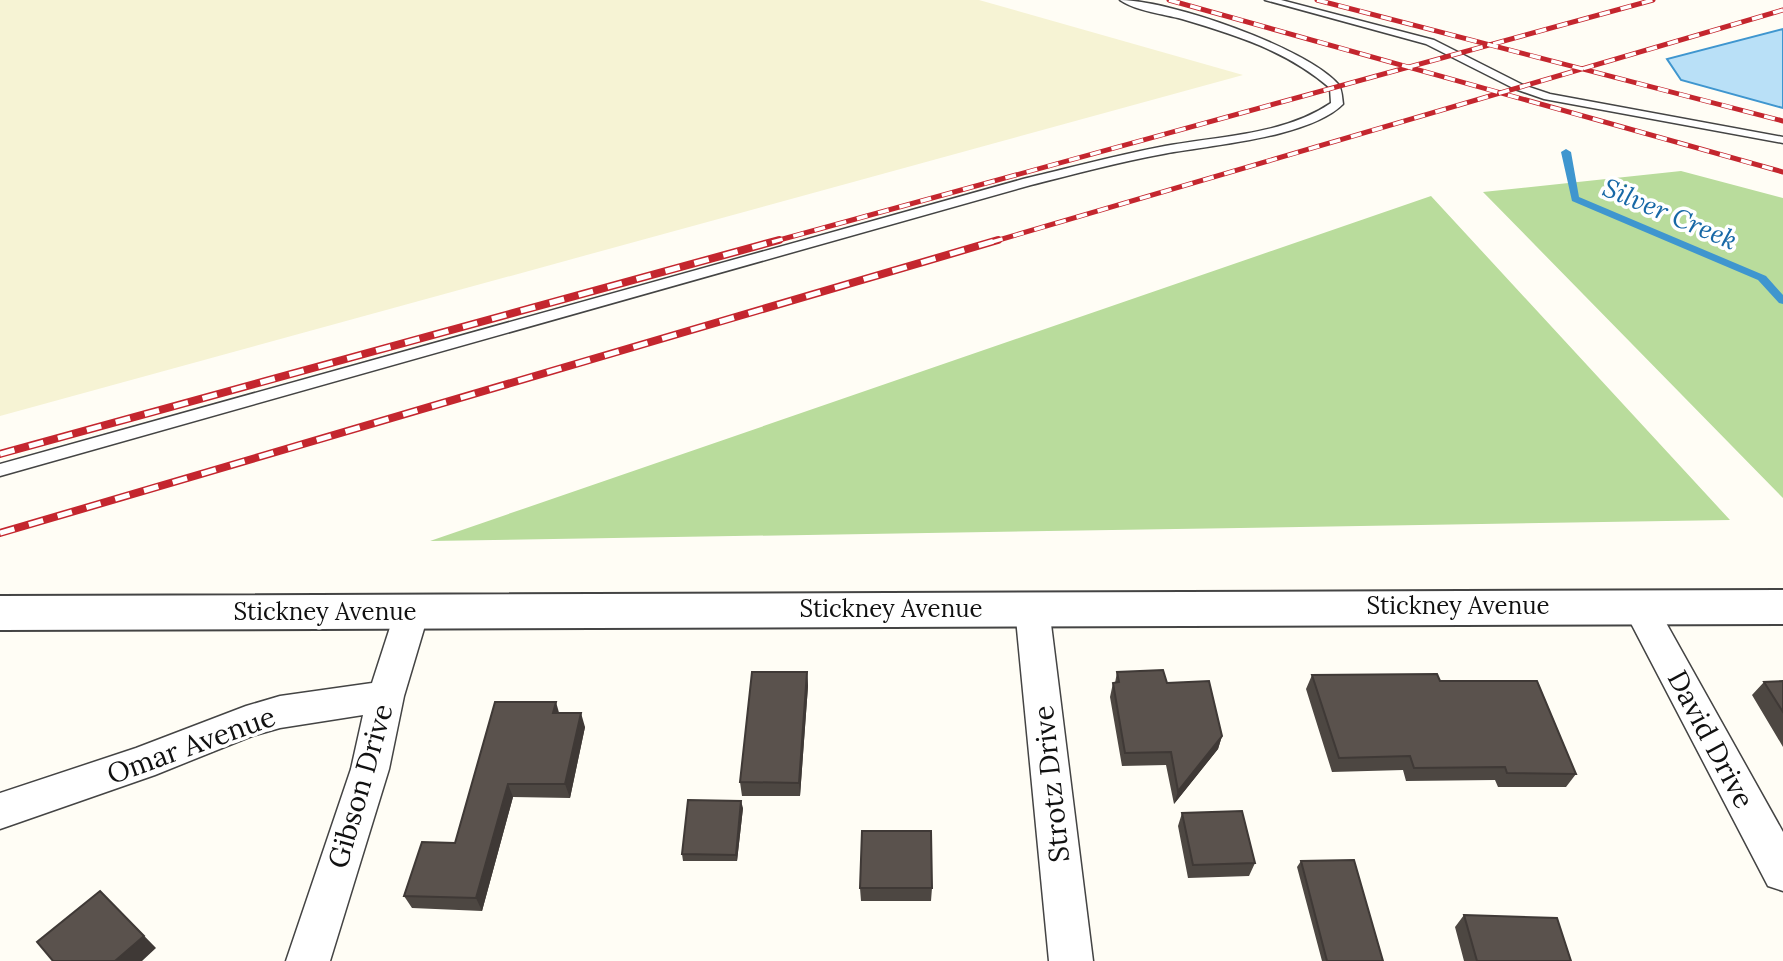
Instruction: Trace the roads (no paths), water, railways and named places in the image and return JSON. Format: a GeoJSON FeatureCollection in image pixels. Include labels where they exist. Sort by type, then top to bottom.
{"type":"FeatureCollection","features":[{"type":"Feature","properties":{"kind":"street","name":"David Drive"},"geometry":{"type":"LineString","coordinates":[[1639,606],[1783,872]]}},
{"type":"Feature","properties":{"kind":"street","name":"Stickney Avenue"},"geometry":{"type":"LineString","coordinates":[[0,613],[1783,607]]}},
{"type":"Feature","properties":{"kind":"street","name":"Strotz Drive"},"geometry":{"type":"LineString","coordinates":[[1032,608],[1071,961]]}},
{"type":"Feature","properties":{"kind":"street","name":"Gibson Drive"},"geometry":{"type":"LineString","coordinates":[[308,961],[370,769],[386,696],[412,612]]}},
{"type":"Feature","properties":{"kind":"street","name":"Omar Avenue"},"geometry":{"type":"LineString","coordinates":[[0,811],[141,763],[246,722],[280,712],[386,696]]}},
{"type":"Feature","properties":{"kind":"lane"},"geometry":{"type":"LineString","coordinates":[[0,470],[1027,182],[1163,150],[1263,132],[1318,116],[1337,104],[1335,87],[1301,61],[1258,43],[1125,0]]}},
{"type":"Feature","properties":{"kind":"lane"},"geometry":{"type":"LineString","coordinates":[[1270,0],[1430,42],[1519,87],[1548,97],[1783,140]]}},
{"type":"Feature","properties":{"kind":"water"},"geometry":{"type":"Polygon","coordinates":[[[1783,29],[1783,108],[1681,80],[1667,59],[1783,29]]]}},
{"type":"Feature","properties":{"kind":"waterway","name":"Silver Creek"},"geometry":{"type":"LineString","coordinates":[[1566,152],[1575,199],[1762,278],[1783,301]]}},
{"type":"Feature","properties":{"kind":"railway"},"geometry":{"type":"LineString","coordinates":[[1169,0],[1409,67]]}},
{"type":"Feature","properties":{"kind":"railway"},"geometry":{"type":"LineString","coordinates":[[1317,0],[1490,45]]}},
{"type":"Feature","properties":{"kind":"railway"},"geometry":{"type":"LineString","coordinates":[[1490,45],[1653,0]]}},
{"type":"Feature","properties":{"kind":"railway"},"geometry":{"type":"LineString","coordinates":[[1582,69],[1783,10]]}},
{"type":"Feature","properties":{"kind":"railway"},"geometry":{"type":"LineString","coordinates":[[1409,67],[1490,45]]}},
{"type":"Feature","properties":{"kind":"railway"},"geometry":{"type":"LineString","coordinates":[[1490,45],[1582,69]]}},
{"type":"Feature","properties":{"kind":"railway"},"geometry":{"type":"LineString","coordinates":[[772,242],[1409,67]]}},
{"type":"Feature","properties":{"kind":"railway"},"geometry":{"type":"LineString","coordinates":[[1409,67],[1500,93]]}},
{"type":"Feature","properties":{"kind":"railway"},"geometry":{"type":"LineString","coordinates":[[1500,93],[1582,69]]}},
{"type":"Feature","properties":{"kind":"railway"},"geometry":{"type":"LineString","coordinates":[[1582,69],[1783,121]]}},
{"type":"Feature","properties":{"kind":"railway"},"geometry":{"type":"LineString","coordinates":[[992,242],[1500,93]]}},
{"type":"Feature","properties":{"kind":"railway"},"geometry":{"type":"LineString","coordinates":[[1500,93],[1783,172]]}},
{"type":"Feature","properties":{"kind":"railway"},"geometry":{"type":"LineString","coordinates":[[0,454],[779,240]]}},
{"type":"Feature","properties":{"kind":"railway"},"geometry":{"type":"LineString","coordinates":[[0,533],[998,240]]}}]}
